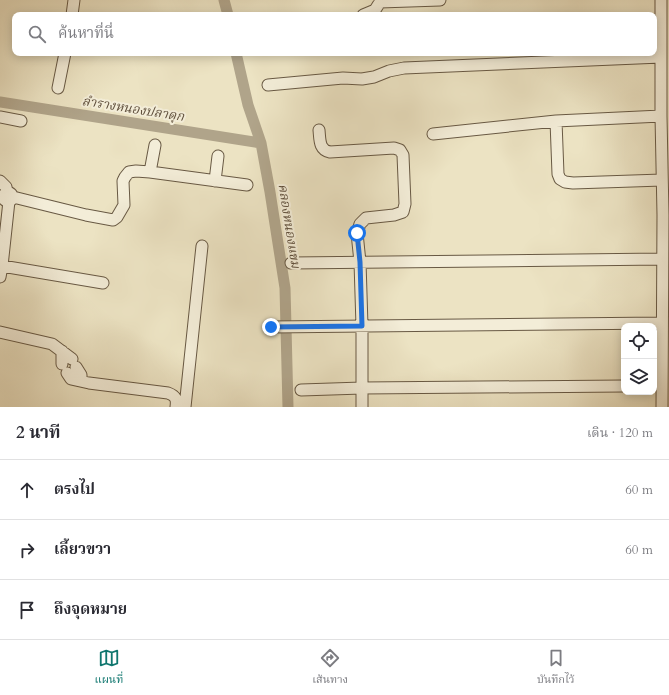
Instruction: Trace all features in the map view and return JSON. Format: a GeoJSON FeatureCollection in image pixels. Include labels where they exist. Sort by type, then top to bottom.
{"type":"FeatureCollection","features":[{"type":"Feature","properties":{"kind":"street"},"geometry":{"type":"LineString","coordinates":[[72,12],[74,0]]}},
{"type":"Feature","properties":{"kind":"street"},"geometry":{"type":"LineString","coordinates":[[370,12],[375,10],[380,1],[440,0]]}},
{"type":"Feature","properties":{"kind":"street"},"geometry":{"type":"LineString","coordinates":[[661,0],[662,180],[666,215],[662,260],[662,323],[658,385],[662,407]]}},
{"type":"Feature","properties":{"kind":"street"},"geometry":{"type":"LineString","coordinates":[[58,88],[63,56]]}},
{"type":"Feature","properties":{"kind":"street"},"geometry":{"type":"LineString","coordinates":[[268,85],[344,78],[362,79],[404,68],[661,57]]}},
{"type":"Feature","properties":{"kind":"street"},"geometry":{"type":"LineString","coordinates":[[433,134],[556,121],[661,116]]}},
{"type":"Feature","properties":{"kind":"street"},"geometry":{"type":"LineString","coordinates":[[0,117],[20,121]]}},
{"type":"Feature","properties":{"kind":"street"},"geometry":{"type":"LineString","coordinates":[[556,121],[558,174],[560,179],[565,182],[662,180]]}},
{"type":"Feature","properties":{"kind":"street"},"geometry":{"type":"LineString","coordinates":[[319,130],[322,149],[325,151],[330,152],[394,148],[400,150],[403,155],[405,204],[403,212],[394,215],[366,218],[360,224],[357,233],[360,262],[362,326],[362,407]]}},
{"type":"Feature","properties":{"kind":"street"},"geometry":{"type":"LineString","coordinates":[[150,172],[155,145]]}},
{"type":"Feature","properties":{"kind":"street"},"geometry":{"type":"LineString","coordinates":[[215,181],[218,156]]}},
{"type":"Feature","properties":{"kind":"street"},"geometry":{"type":"LineString","coordinates":[[10,197],[113,220],[117,217],[124,205],[123,181],[129,172],[150,172],[247,185]]}},
{"type":"Feature","properties":{"kind":"street"},"geometry":{"type":"LineString","coordinates":[[0,181],[6,187],[10,197],[1,271],[103,283]]}},
{"type":"Feature","properties":{"kind":"street"},"geometry":{"type":"LineString","coordinates":[[185,407],[202,246]]}},
{"type":"Feature","properties":{"kind":"street"},"geometry":{"type":"LineString","coordinates":[[291,263],[662,260]]}},
{"type":"Feature","properties":{"kind":"street"},"geometry":{"type":"LineString","coordinates":[[276,327],[662,323]]}},
{"type":"Feature","properties":{"kind":"street"},"geometry":{"type":"LineString","coordinates":[[0,332],[52,344],[62,352],[69,366],[81,375],[81,380],[89,383],[168,393],[174,395],[176,398],[176,407]]}},
{"type":"Feature","properties":{"kind":"street"},"geometry":{"type":"LineString","coordinates":[[301,390],[362,388],[621,386]]}},
{"type":"Feature","properties":{"kind":"waterway","name":"คลองหนองแขม"},"geometry":{"type":"LineString","coordinates":[[224,0],[227,12]]}},
{"type":"Feature","properties":{"kind":"waterway","name":"คลองหนองแขม"},"geometry":{"type":"LineString","coordinates":[[237,56],[248,105],[261,143],[285,288],[288,407]]}},
{"type":"Feature","properties":{"kind":"waterway","name":"ลำรางหนองปลาดุก"},"geometry":{"type":"LineString","coordinates":[[0,102],[261,143]]}},
{"type":"Feature","properties":{"kind":"route"},"geometry":{"type":"LineString","coordinates":[[271,327],[362,326],[360,262],[357,233]]}}]}
